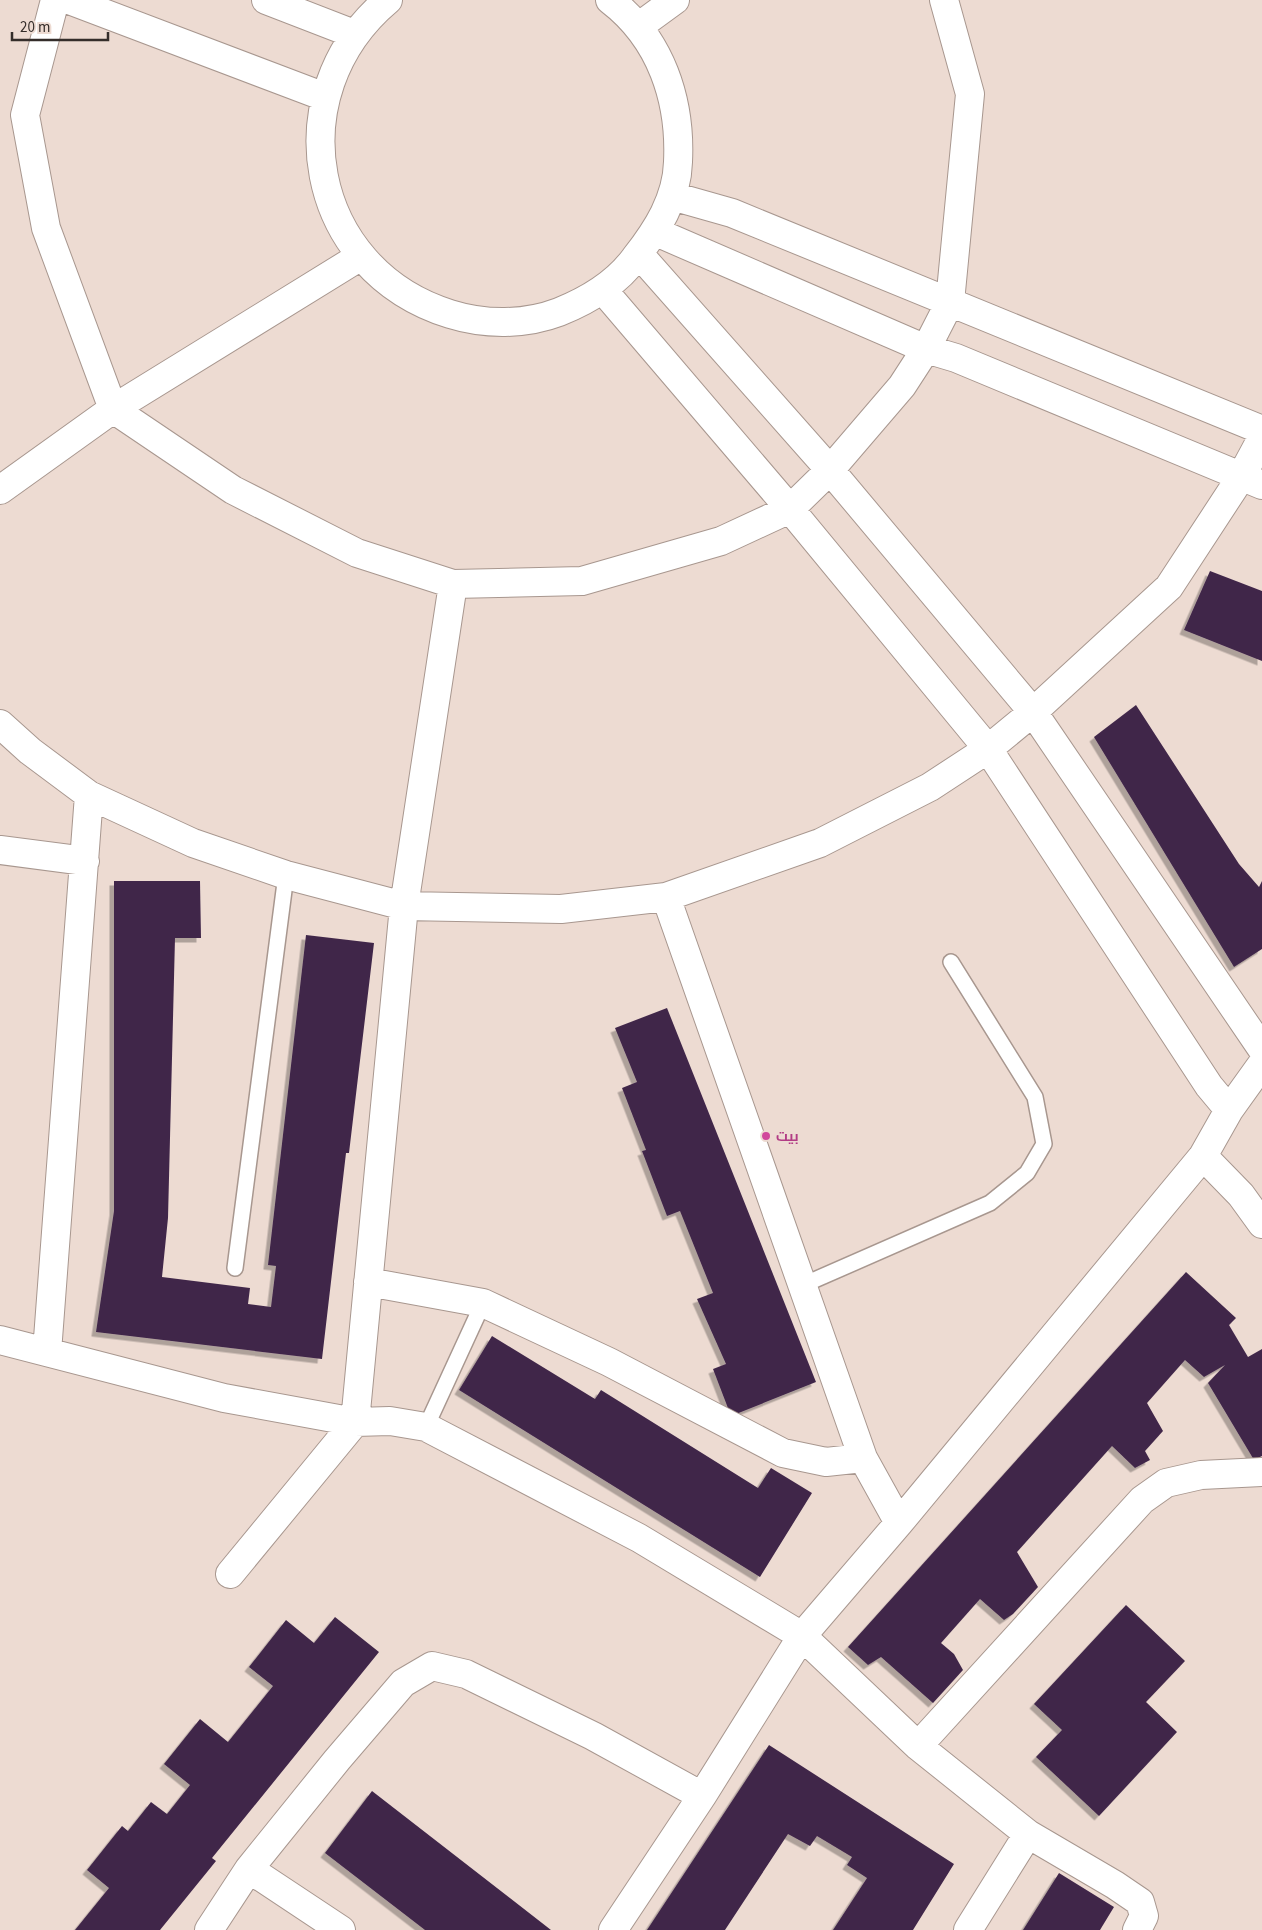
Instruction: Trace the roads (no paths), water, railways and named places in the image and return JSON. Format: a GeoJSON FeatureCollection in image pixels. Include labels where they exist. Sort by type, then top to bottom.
{"type":"FeatureCollection","features":[{"type":"Feature","properties":{"kind":"street"},"geometry":{"type":"LineString","coordinates":[[55,0],[25,115],[46,228],[113,408],[233,490],[356,553],[453,584],[582,581],[721,541],[790,509],[830,470],[902,386],[926,349],[950,302],[970,94],[944,0]]}},
{"type":"Feature","properties":{"kind":"street"},"geometry":{"type":"LineString","coordinates":[[69,0],[325,97]]}},
{"type":"Feature","properties":{"kind":"street"},"geometry":{"type":"LineString","coordinates":[[266,0],[354,34]]}},
{"type":"Feature","properties":{"kind":"street"},"geometry":{"type":"LineString","coordinates":[[388,0],[354,34],[339,60],[325,97],[321,116],[320,146],[323,176],[331,205],[344,232],[361,256],[382,278],[406,295],[432,309],[461,318],[490,322],[520,321],[549,316],[577,305],[602,290],[626,271],[656,232],[672,196],[679,157],[680,137],[676,107],[668,79],[655,52],[638,27],[610,0]]}},
{"type":"Feature","properties":{"kind":"street"},"geometry":{"type":"LineString","coordinates":[[638,27],[675,0]]}},
{"type":"Feature","properties":{"kind":"street"},"geometry":{"type":"LineString","coordinates":[[672,196],[732,213],[1262,430]]}},
{"type":"Feature","properties":{"kind":"street"},"geometry":{"type":"LineString","coordinates":[[656,232],[926,349],[956,358],[1252,481]]}},
{"type":"Feature","properties":{"kind":"street"},"geometry":{"type":"LineString","coordinates":[[639,254],[830,470],[1033,712],[1262,1049]]}},
{"type":"Feature","properties":{"kind":"street"},"geometry":{"type":"LineString","coordinates":[[0,490],[113,408],[361,256]]}},
{"type":"Feature","properties":{"kind":"street"},"geometry":{"type":"LineString","coordinates":[[602,290],[790,509],[988,749],[1193,1061],[1229,1110]]}},
{"type":"Feature","properties":{"kind":"street"},"geometry":{"type":"LineString","coordinates":[[0,724],[30,751],[89,795],[193,843],[286,875],[404,906],[560,909],[666,897],[820,843],[930,787],[988,749],[1033,712],[1169,587],[1252,481],[1262,438]]}},
{"type":"Feature","properties":{"kind":"street"},"geometry":{"type":"LineString","coordinates":[[230,1574],[355,1422],[404,906],[453,584]]}},
{"type":"Feature","properties":{"kind":"street"},"geometry":{"type":"LineString","coordinates":[[48,1352],[89,795]]}},
{"type":"Feature","properties":{"kind":"street"},"geometry":{"type":"LineString","coordinates":[[0,850],[85,861]]}},
{"type":"Feature","properties":{"kind":"street"},"geometry":{"type":"LineString","coordinates":[[666,897],[863,1458],[899,1524]]}},
{"type":"Feature","properties":{"kind":"street"},"geometry":{"type":"LineString","coordinates":[[614,1930],[702,1796],[802,1636],[899,1524],[1203,1156],[1229,1110],[1262,1064]]}},
{"type":"Feature","properties":{"kind":"street"},"geometry":{"type":"LineString","coordinates":[[1203,1156],[1241,1195],[1262,1224]]}},
{"type":"Feature","properties":{"kind":"street"},"geometry":{"type":"LineString","coordinates":[[368,1282],[483,1303],[609,1362],[783,1453],[826,1462],[863,1458]]}},
{"type":"Feature","properties":{"kind":"street"},"geometry":{"type":"LineString","coordinates":[[0,1340],[224,1398],[355,1422],[390,1421],[426,1427],[639,1538],[802,1636],[918,1746],[1028,1834],[1115,1885],[1140,1902],[1144,1916],[1137,1930]]}},
{"type":"Feature","properties":{"kind":"street"},"geometry":{"type":"LineString","coordinates":[[918,1746],[1142,1500],[1166,1483],[1202,1475],[1262,1472]]}},
{"type":"Feature","properties":{"kind":"street"},"geometry":{"type":"LineString","coordinates":[[209,1930],[249,1869],[403,1683],[432,1666],[466,1674],[593,1736],[702,1796]]}},
{"type":"Feature","properties":{"kind":"street"},"geometry":{"type":"LineString","coordinates":[[968,1930],[1028,1834]]}},
{"type":"Feature","properties":{"kind":"street"},"geometry":{"type":"LineString","coordinates":[[249,1869],[341,1930]]}},
{"type":"Feature","properties":{"kind":"lane"},"geometry":{"type":"LineString","coordinates":[[235,1268],[286,875]]}},
{"type":"Feature","properties":{"kind":"lane"},"geometry":{"type":"LineString","coordinates":[[803,1286],[990,1203],[1027,1173],[1044,1144],[1035,1097],[951,962]]}},
{"type":"Feature","properties":{"kind":"lane"},"geometry":{"type":"LineString","coordinates":[[426,1427],[483,1303]]}},
{"type":"Feature","properties":{"kind":"place","name":"بيت"},"geometry":{"type":"Point","coordinates":[766,1136]}}]}
